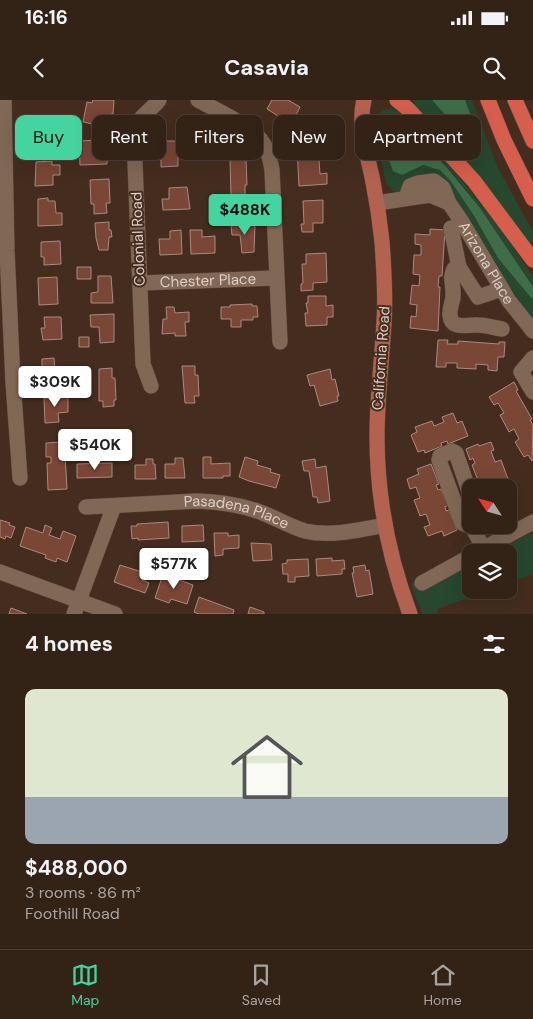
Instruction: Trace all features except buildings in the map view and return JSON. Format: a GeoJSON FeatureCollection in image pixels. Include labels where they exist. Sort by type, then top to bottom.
{"type":"FeatureCollection","features":[{"type":"Feature","properties":{"kind":"highway"},"geometry":{"type":"LineString","coordinates":[[397,100],[408,108],[474,181],[533,260]]}},
{"type":"Feature","properties":{"kind":"highway"},"geometry":{"type":"LineString","coordinates":[[488,100],[507,147],[533,199]]}},
{"type":"Feature","properties":{"kind":"highway"},"geometry":{"type":"LineString","coordinates":[[516,100],[533,141]]}},
{"type":"Feature","properties":{"kind":"main road","name":"California Road"},"geometry":{"type":"LineString","coordinates":[[364,100],[362,113],[363,134],[377,204],[385,283],[377,420],[378,472],[385,525],[398,580],[410,614]]}},
{"type":"Feature","properties":{"kind":"street"},"geometry":{"type":"LineString","coordinates":[[4,100],[2,119],[7,382],[20,478]]}},
{"type":"Feature","properties":{"kind":"street","name":"Colonial Road"},"geometry":{"type":"LineString","coordinates":[[151,386],[143,364],[134,137],[139,119],[159,100]]}},
{"type":"Feature","properties":{"kind":"street"},"geometry":{"type":"LineString","coordinates":[[198,100],[251,131],[261,140],[266,148],[272,170],[280,342]]}},
{"type":"Feature","properties":{"kind":"street","name":"Arizona Place"},"geometry":{"type":"LineString","coordinates":[[377,204],[406,198],[410,186],[418,183],[434,181],[443,188],[444,201],[462,222],[502,289],[533,331]]}},
{"type":"Feature","properties":{"kind":"street"},"geometry":{"type":"LineString","coordinates":[[377,204],[404,208],[444,201]]}},
{"type":"Feature","properties":{"kind":"street"},"geometry":{"type":"LineString","coordinates":[[452,228],[460,267],[478,297],[477,324]]}},
{"type":"Feature","properties":{"kind":"street"},"geometry":{"type":"LineString","coordinates":[[460,267],[454,269],[451,275],[453,295],[449,314],[451,320],[462,327],[477,324],[502,330]]}},
{"type":"Feature","properties":{"kind":"street","name":"Chester Place"},"geometry":{"type":"LineString","coordinates":[[140,283],[276,278]]}},
{"type":"Feature","properties":{"kind":"street"},"geometry":{"type":"LineString","coordinates":[[453,295],[478,297],[502,289]]}},
{"type":"Feature","properties":{"kind":"street"},"geometry":{"type":"LineString","coordinates":[[532,387],[521,374],[522,369],[533,358]]}},
{"type":"Feature","properties":{"kind":"street"},"geometry":{"type":"LineString","coordinates":[[462,523],[439,460],[440,456],[452,451],[456,453],[465,479]]}},
{"type":"Feature","properties":{"kind":"street","name":"Pasadena Place"},"geometry":{"type":"LineString","coordinates":[[86,507],[198,501],[228,504],[264,513],[304,531],[340,532],[385,525]]}},
{"type":"Feature","properties":{"kind":"street"},"geometry":{"type":"LineString","coordinates":[[76,607],[114,506]]}},
{"type":"Feature","properties":{"kind":"street"},"geometry":{"type":"LineString","coordinates":[[492,544],[533,522]]}},
{"type":"Feature","properties":{"kind":"street"},"geometry":{"type":"LineString","coordinates":[[422,583],[462,560]]}},
{"type":"Feature","properties":{"kind":"street"},"geometry":{"type":"LineString","coordinates":[[0,572],[76,607],[115,614]]}},
{"type":"Feature","properties":{"kind":"green space"},"geometry":{"type":"Polygon","coordinates":[[[413,100],[472,100],[478,115],[421,115],[413,105],[415,103],[413,100]]]}},
{"type":"Feature","properties":{"kind":"green space"},"geometry":{"type":"Polygon","coordinates":[[[432,100],[465,100],[470,115],[446,115],[432,100]]]}},
{"type":"Feature","properties":{"kind":"green space"},"geometry":{"type":"Polygon","coordinates":[[[391,108],[402,115],[378,115],[384,110],[391,108]]]}},
{"type":"Feature","properties":{"kind":"green space"},"geometry":{"type":"Polygon","coordinates":[[[481,124],[497,166],[533,232],[533,249],[459,160],[481,160],[481,124]]]}},
{"type":"Feature","properties":{"kind":"green space"},"geometry":{"type":"Polygon","coordinates":[[[381,160],[444,160],[502,231],[533,277],[533,320],[519,303],[468,219],[429,177],[421,174],[400,195],[387,186],[381,160]]]}},
{"type":"Feature","properties":{"kind":"green space"},"geometry":{"type":"Polygon","coordinates":[[[390,160],[439,160],[480,208],[533,287],[533,300],[498,258],[473,214],[450,180],[440,170],[423,165],[402,175],[393,171],[390,160]]]}},
{"type":"Feature","properties":{"kind":"green space"},"geometry":{"type":"Polygon","coordinates":[[[533,532],[533,574],[517,580],[517,544],[510,544],[533,532]]]}},
{"type":"Feature","properties":{"kind":"green space"},"geometry":{"type":"Polygon","coordinates":[[[462,570],[462,599],[465,599],[437,609],[438,614],[422,614],[411,584],[422,578],[425,590],[462,570]]]}}]}
